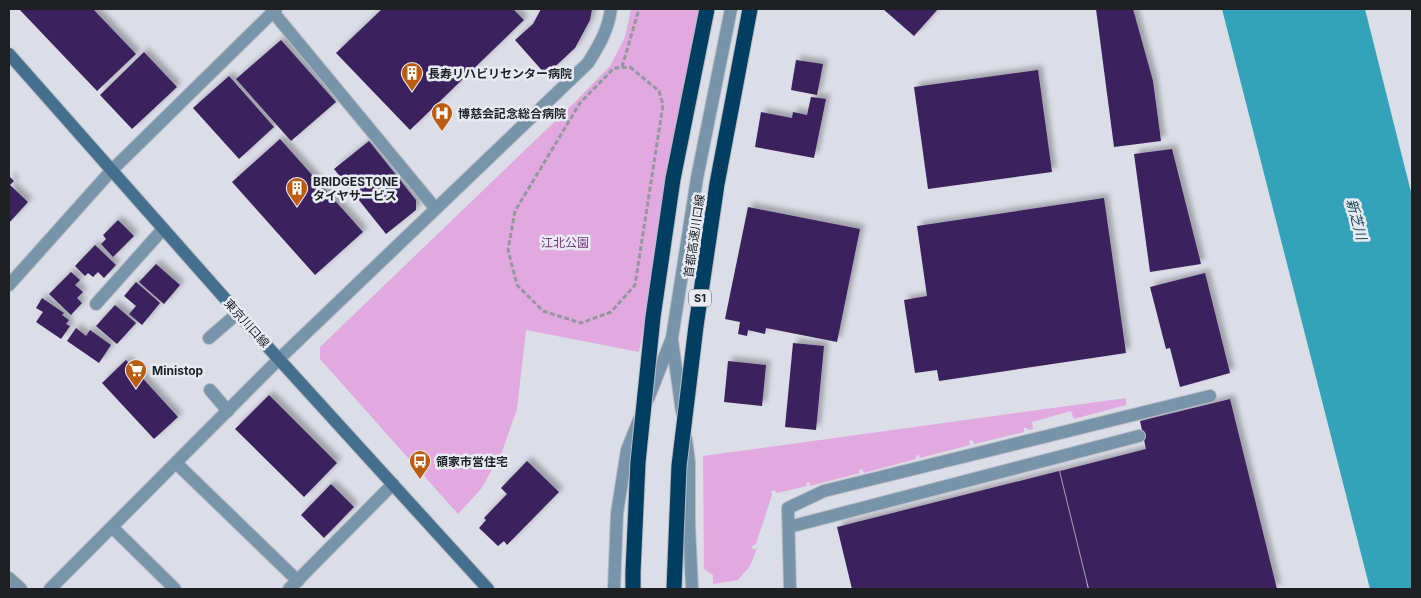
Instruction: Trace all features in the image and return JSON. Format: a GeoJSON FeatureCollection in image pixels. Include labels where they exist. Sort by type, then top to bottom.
{"type":"FeatureCollection","features":[{"type":"Feature","properties":{"kind":"highway"},"geometry":{"type":"LineString","coordinates":[[633,589],[638,462],[653,317],[673,179],[707,9]]}},
{"type":"Feature","properties":{"kind":"highway","name":"首都高速川口線"},"geometry":{"type":"LineString","coordinates":[[674,589],[679,466],[696,326],[717,184],[750,9]]}},
{"type":"Feature","properties":{"kind":"main road","name":"東京川口線"},"geometry":{"type":"LineString","coordinates":[[9,54],[279,359],[488,589]]}},
{"type":"Feature","properties":{"kind":"street"},"geometry":{"type":"LineString","coordinates":[[50,589],[279,359],[588,62],[609,24],[611,9]]}},
{"type":"Feature","properties":{"kind":"street"},"geometry":{"type":"LineString","coordinates":[[614,589],[616,513],[628,450],[672,338],[697,178],[730,9]]}},
{"type":"Feature","properties":{"kind":"street"},"geometry":{"type":"LineString","coordinates":[[9,285],[111,171],[274,10],[435,208]]}},
{"type":"Feature","properties":{"kind":"street"},"geometry":{"type":"LineString","coordinates":[[96,304],[163,229]]}},
{"type":"Feature","properties":{"kind":"street"},"geometry":{"type":"LineString","coordinates":[[209,338],[238,313]]}},
{"type":"Feature","properties":{"kind":"street"},"geometry":{"type":"LineString","coordinates":[[672,338],[689,462],[692,589]]}},
{"type":"Feature","properties":{"kind":"street"},"geometry":{"type":"LineString","coordinates":[[210,390],[228,411]]}},
{"type":"Feature","properties":{"kind":"street"},"geometry":{"type":"LineString","coordinates":[[790,589],[788,508],[824,491],[1210,396]]}},
{"type":"Feature","properties":{"kind":"street"},"geometry":{"type":"LineString","coordinates":[[789,527],[1138,436]]}},
{"type":"Feature","properties":{"kind":"street"},"geometry":{"type":"LineString","coordinates":[[176,463],[294,585],[393,484]]}},
{"type":"Feature","properties":{"kind":"street"},"geometry":{"type":"LineString","coordinates":[[112,527],[175,589]]}},
{"type":"Feature","properties":{"kind":"street"},"geometry":{"type":"LineString","coordinates":[[9,578],[22,589]]}},
{"type":"Feature","properties":{"kind":"path"},"geometry":{"type":"LineString","coordinates":[[622,67],[638,9]]}},
{"type":"Feature","properties":{"kind":"path"},"geometry":{"type":"LineString","coordinates":[[630,66],[659,91],[663,105],[635,286],[611,312],[581,323],[543,311],[517,285],[508,250],[515,211],[580,103],[614,68],[622,67],[630,66]]}},
{"type":"Feature","properties":{"kind":"green space","name":"江北公園"},"geometry":{"type":"Polygon","coordinates":[[[631,9],[708,9],[639,352],[526,330],[517,409],[502,452],[481,489],[458,514],[320,359],[320,347],[610,66],[625,37],[631,9]]]}},
{"type":"Feature","properties":{"kind":"green space"},"geometry":{"type":"Polygon","coordinates":[[[1126,398],[1126,405],[1074,419],[1071,411],[1032,422],[1033,429],[1028,430],[1024,428],[1024,432],[974,444],[972,440],[969,441],[970,445],[920,458],[919,455],[916,456],[916,459],[864,473],[862,469],[859,470],[860,473],[810,486],[809,482],[806,483],[807,486],[777,493],[774,490],[771,492],[772,495],[756,544],[752,546],[753,550],[757,548],[750,566],[738,580],[713,584],[713,575],[704,569],[703,456],[1126,398]]]}},
{"type":"Feature","properties":{"kind":"water","name":"新芝川"},"geometry":{"type":"Polygon","coordinates":[[[1222,9],[1365,9],[1412,196],[1412,589],[1370,589],[1222,9]]]}},
{"type":"Feature","properties":{"kind":"building"},"geometry":{"type":"Polygon","coordinates":[[[19,9],[93,9],[136,54],[97,91],[19,9]]]}},
{"type":"Feature","properties":{"kind":"building","name":"長寿リハビリセンター病院"},"geometry":{"type":"Polygon","coordinates":[[[382,9],[513,9],[524,20],[410,130],[336,53],[382,9]]]}},
{"type":"Feature","properties":{"kind":"building"},"geometry":{"type":"Polygon","coordinates":[[[541,9],[592,9],[590,20],[575,48],[546,75],[515,40],[533,24],[541,9]]]}},
{"type":"Feature","properties":{"kind":"building"},"geometry":{"type":"Polygon","coordinates":[[[883,9],[938,9],[914,36],[883,9]]]}},
{"type":"Feature","properties":{"kind":"building"},"geometry":{"type":"Polygon","coordinates":[[[1096,9],[1133,9],[1153,81],[1161,141],[1114,147],[1096,9]]]}},
{"type":"Feature","properties":{"kind":"building"},"geometry":{"type":"Polygon","coordinates":[[[281,40],[336,102],[291,141],[236,79],[281,40]]]}},
{"type":"Feature","properties":{"kind":"building"},"geometry":{"type":"Polygon","coordinates":[[[144,52],[177,87],[132,129],[100,95],[144,52]]]}},
{"type":"Feature","properties":{"kind":"building"},"geometry":{"type":"Polygon","coordinates":[[[796,60],[823,64],[817,95],[791,90],[796,60]]]}},
{"type":"Feature","properties":{"kind":"building"},"geometry":{"type":"Polygon","coordinates":[[[1038,70],[1052,172],[928,189],[914,87],[1038,70]]]}},
{"type":"Feature","properties":{"kind":"building"},"geometry":{"type":"Polygon","coordinates":[[[229,76],[274,127],[239,159],[193,108],[229,76]]]}},
{"type":"Feature","properties":{"kind":"building"},"geometry":{"type":"Polygon","coordinates":[[[811,97],[826,99],[814,158],[755,147],[761,112],[792,118],[793,112],[807,115],[811,97]]]}},
{"type":"Feature","properties":{"kind":"building","name":"BRIDGESTONE タイヤサービス"},"geometry":{"type":"Polygon","coordinates":[[[280,139],[363,232],[315,275],[232,182],[280,139]]]}},
{"type":"Feature","properties":{"kind":"building"},"geometry":{"type":"Polygon","coordinates":[[[369,141],[416,200],[416,210],[386,234],[334,169],[369,141]]]}},
{"type":"Feature","properties":{"kind":"building"},"geometry":{"type":"Polygon","coordinates":[[[1172,149],[1201,264],[1150,272],[1134,154],[1172,149]]]}},
{"type":"Feature","properties":{"kind":"building"},"geometry":{"type":"Polygon","coordinates":[[[9,176],[14,181],[10,185],[28,202],[9,223],[9,176]]]}},
{"type":"Feature","properties":{"kind":"building"},"geometry":{"type":"Polygon","coordinates":[[[1104,198],[1126,353],[939,381],[937,370],[915,373],[904,300],[927,296],[917,226],[1104,198]]]}},
{"type":"Feature","properties":{"kind":"building"},"geometry":{"type":"Polygon","coordinates":[[[748,207],[860,229],[837,342],[766,328],[765,334],[748,330],[747,336],[738,334],[740,322],[725,319],[748,207]]]}},
{"type":"Feature","properties":{"kind":"building"},"geometry":{"type":"Polygon","coordinates":[[[118,220],[134,236],[113,257],[101,244],[106,239],[103,235],[118,220]]]}},
{"type":"Feature","properties":{"kind":"building"},"geometry":{"type":"Polygon","coordinates":[[[95,245],[116,265],[104,278],[98,272],[93,277],[88,273],[85,276],[75,266],[95,245]]]}},
{"type":"Feature","properties":{"kind":"building"},"geometry":{"type":"Polygon","coordinates":[[[156,264],[180,285],[164,304],[139,282],[156,264]]]}},
{"type":"Feature","properties":{"kind":"building"},"geometry":{"type":"Polygon","coordinates":[[[71,272],[80,280],[75,285],[83,292],[77,298],[82,303],[71,315],[49,294],[71,272]]]}},
{"type":"Feature","properties":{"kind":"building"},"geometry":{"type":"Polygon","coordinates":[[[1205,273],[1230,373],[1180,387],[1170,348],[1166,349],[1150,287],[1205,273]]]}},
{"type":"Feature","properties":{"kind":"building"},"geometry":{"type":"Polygon","coordinates":[[[136,282],[160,303],[142,325],[129,314],[136,306],[124,296],[136,282]]]}},
{"type":"Feature","properties":{"kind":"building"},"geometry":{"type":"Polygon","coordinates":[[[42,298],[64,313],[62,315],[69,320],[66,324],[70,326],[61,339],[36,322],[43,312],[36,308],[42,298]]]}},
{"type":"Feature","properties":{"kind":"building"},"geometry":{"type":"Polygon","coordinates":[[[115,305],[136,323],[117,344],[96,326],[115,305]]]}},
{"type":"Feature","properties":{"kind":"building"},"geometry":{"type":"Polygon","coordinates":[[[76,328],[86,336],[90,330],[111,345],[99,363],[67,341],[76,328]]]}},
{"type":"Feature","properties":{"kind":"building"},"geometry":{"type":"Polygon","coordinates":[[[793,343],[824,346],[816,430],[785,427],[793,343]]]}},
{"type":"Feature","properties":{"kind":"building"},"geometry":{"type":"Polygon","coordinates":[[[126,360],[178,417],[154,439],[102,383],[126,360]]]}},
{"type":"Feature","properties":{"kind":"building"},"geometry":{"type":"Polygon","coordinates":[[[728,361],[766,365],[762,406],[724,402],[728,361]]]}},
{"type":"Feature","properties":{"kind":"building"},"geometry":{"type":"Polygon","coordinates":[[[269,395],[337,463],[304,497],[235,429],[269,395]]]}},
{"type":"Feature","properties":{"kind":"building"},"geometry":{"type":"Polygon","coordinates":[[[1230,399],[1277,589],[1089,589],[1060,471],[1146,449],[1140,421],[1230,399]]]}},
{"type":"Feature","properties":{"kind":"building"},"geometry":{"type":"Polygon","coordinates":[[[527,461],[559,492],[507,545],[504,541],[498,546],[479,528],[486,520],[484,518],[507,494],[501,488],[527,461]]]}},
{"type":"Feature","properties":{"kind":"building"},"geometry":{"type":"Polygon","coordinates":[[[1059,471],[1088,589],[852,589],[837,527],[1059,471]]]}},
{"type":"Feature","properties":{"kind":"building"},"geometry":{"type":"Polygon","coordinates":[[[331,484],[354,507],[324,538],[301,515],[331,484]]]}},
{"type":"Feature","properties":{"kind":"place","name":"長寿リハビリセンター病院"},"geometry":{"type":"Point","coordinates":[412,92]}},
{"type":"Feature","properties":{"kind":"place","name":"博慈会記念総合病院"},"geometry":{"type":"Point","coordinates":[442,132]}},
{"type":"Feature","properties":{"kind":"place","name":"BRIDGESTONE タイヤサービス"},"geometry":{"type":"Point","coordinates":[297,207]}},
{"type":"Feature","properties":{"kind":"place","name":"Ministop"},"geometry":{"type":"Point","coordinates":[136,389]}},
{"type":"Feature","properties":{"kind":"place","name":"領家市営住宅"},"geometry":{"type":"Point","coordinates":[420,480]}}]}
